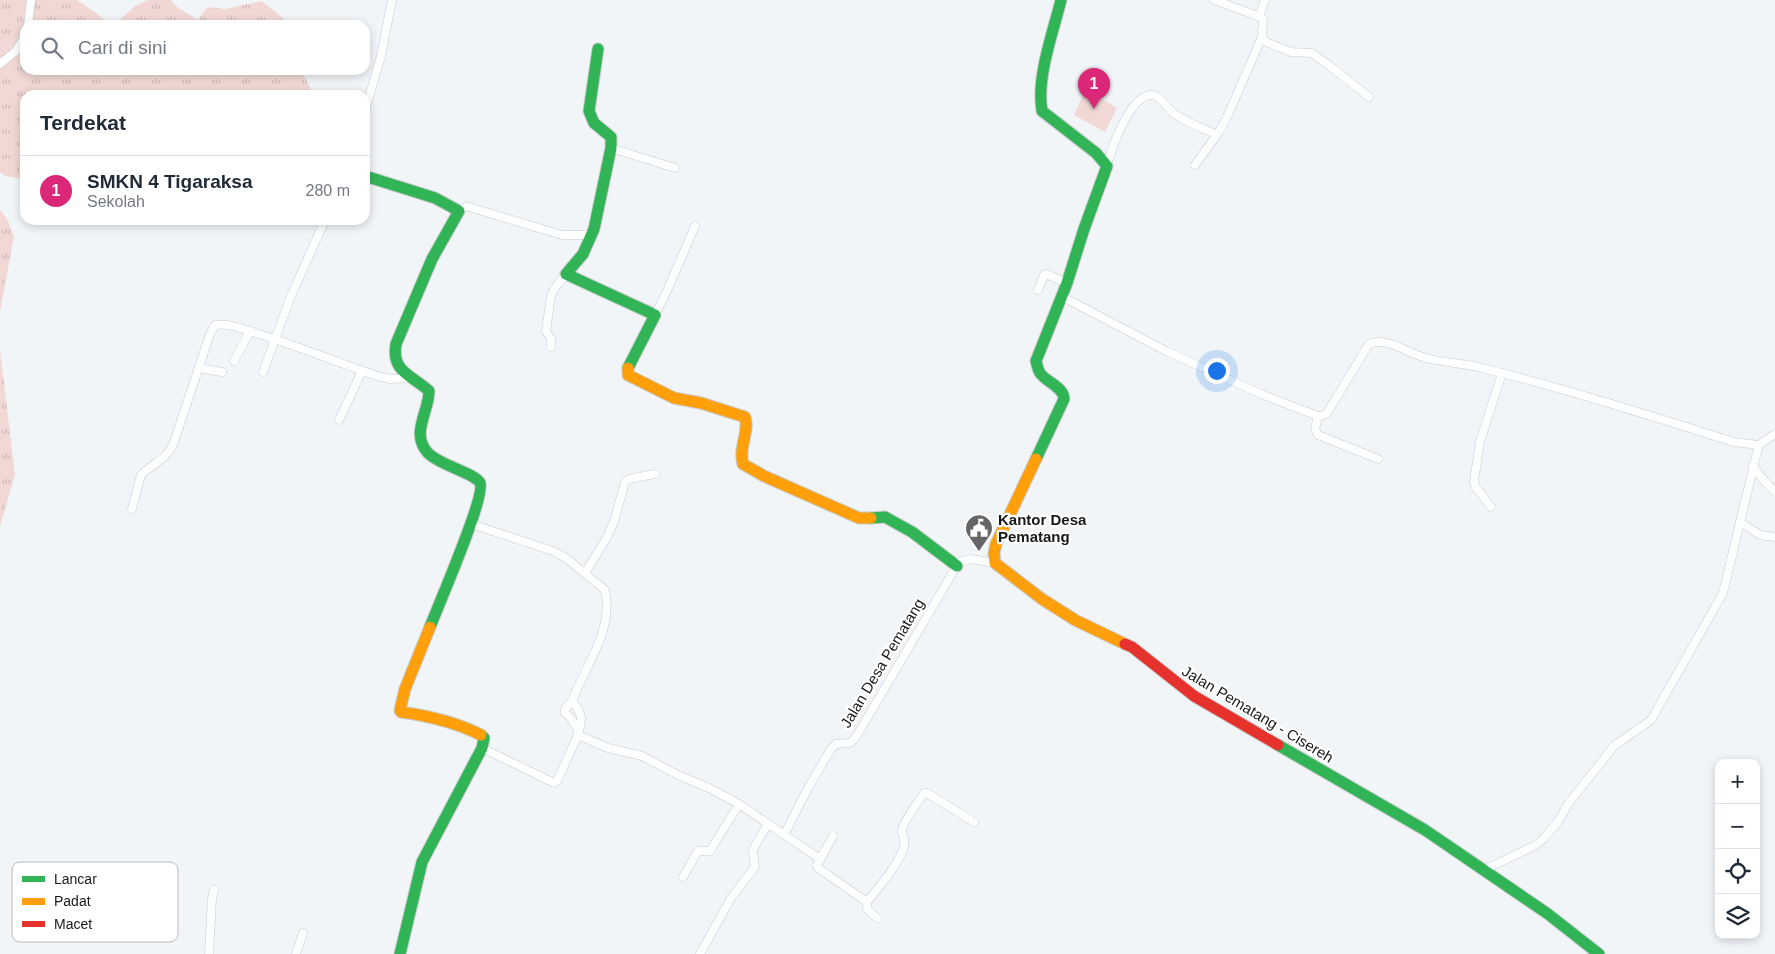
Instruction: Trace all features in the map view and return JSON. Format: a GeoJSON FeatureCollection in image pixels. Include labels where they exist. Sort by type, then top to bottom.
{"type":"FeatureCollection","features":[{"type":"Feature","properties":{"kind":"street"},"geometry":{"type":"LineString","coordinates":[[29,20],[31,0]]}},
{"type":"Feature","properties":{"kind":"street"},"geometry":{"type":"LineString","coordinates":[[370,93],[381,56],[392,0]]}},
{"type":"Feature","properties":{"kind":"street"},"geometry":{"type":"LineString","coordinates":[[1061,0],[1044,72],[1040,107],[1042,111],[1096,152],[1106,166]]}},
{"type":"Feature","properties":{"kind":"street"},"geometry":{"type":"LineString","coordinates":[[1195,165],[1217,135],[1227,117],[1262,36],[1263,20],[1259,17],[1214,0]]}},
{"type":"Feature","properties":{"kind":"street"},"geometry":{"type":"LineString","coordinates":[[1259,17],[1265,0]]}},
{"type":"Feature","properties":{"kind":"street"},"geometry":{"type":"LineString","coordinates":[[1262,36],[1266,42],[1283,49],[1312,54],[1369,97]]}},
{"type":"Feature","properties":{"kind":"street"},"geometry":{"type":"LineString","coordinates":[[0,64],[16,51],[20,44]]}},
{"type":"Feature","properties":{"kind":"street"},"geometry":{"type":"LineString","coordinates":[[551,347],[551,339],[546,329],[554,289],[583,254],[592,235],[611,148],[611,137],[596,126],[590,118],[589,111],[598,49]]}},
{"type":"Feature","properties":{"kind":"street"},"geometry":{"type":"LineString","coordinates":[[695,226],[667,291],[627,369],[628,375],[674,398],[701,403],[745,417],[747,422],[741,457],[743,464],[764,476],[859,518],[885,517],[912,532],[957,566],[959,562],[965,560],[996,563],[994,553],[996,544],[1064,399],[1064,395],[1060,390],[1039,372],[1036,361],[1062,296],[1084,229],[1101,186],[1109,155],[1131,110],[1140,98],[1153,95],[1158,97],[1177,116],[1217,135]]}},
{"type":"Feature","properties":{"kind":"street"},"geometry":{"type":"LineString","coordinates":[[611,148],[675,168]]}},
{"type":"Feature","properties":{"kind":"street"},"geometry":{"type":"LineString","coordinates":[[370,178],[435,198],[459,211]]}},
{"type":"Feature","properties":{"kind":"street"},"geometry":{"type":"LineString","coordinates":[[400,954],[422,862],[482,748],[484,738],[482,734],[446,721],[430,716],[401,712],[400,710],[442,596],[472,524],[481,494],[480,483],[476,478],[450,469],[436,461],[424,449],[420,436],[420,424],[429,393],[427,388],[400,368],[395,358],[394,349],[432,259],[459,211],[465,207],[562,236],[592,235]]}},
{"type":"Feature","properties":{"kind":"street"},"geometry":{"type":"LineString","coordinates":[[263,372],[291,296],[324,225]]}},
{"type":"Feature","properties":{"kind":"street"},"geometry":{"type":"LineString","coordinates":[[566,274],[655,315]]}},
{"type":"Feature","properties":{"kind":"street"},"geometry":{"type":"LineString","coordinates":[[1038,290],[1046,274],[1066,283]]}},
{"type":"Feature","properties":{"kind":"street"},"geometry":{"type":"LineString","coordinates":[[1062,296],[1166,351],[1261,394],[1318,416],[1324,416],[1327,413],[1369,344],[1376,341],[1387,343],[1424,358],[1502,373],[1578,394],[1734,442],[1759,445],[1775,434]]}},
{"type":"Feature","properties":{"kind":"street"},"geometry":{"type":"LineString","coordinates":[[132,509],[141,474],[164,459],[174,445],[210,334],[215,325],[224,325],[250,331],[390,380],[412,378]]}},
{"type":"Feature","properties":{"kind":"street"},"geometry":{"type":"LineString","coordinates":[[234,361],[250,331]]}},
{"type":"Feature","properties":{"kind":"street"},"geometry":{"type":"LineString","coordinates":[[199,368],[222,372]]}},
{"type":"Feature","properties":{"kind":"street"},"geometry":{"type":"LineString","coordinates":[[340,420],[362,371]]}},
{"type":"Feature","properties":{"kind":"street"},"geometry":{"type":"LineString","coordinates":[[1491,508],[1475,486],[1474,481],[1480,442],[1502,373]]}},
{"type":"Feature","properties":{"kind":"street"},"geometry":{"type":"LineString","coordinates":[[1318,416],[1315,429],[1318,435],[1378,459]]}},
{"type":"Feature","properties":{"kind":"street"},"geometry":{"type":"LineString","coordinates":[[1484,870],[1536,844],[1544,838],[1614,746],[1651,720],[1724,593],[1759,445]]}},
{"type":"Feature","properties":{"kind":"street"},"geometry":{"type":"LineString","coordinates":[[1754,465],[1760,476],[1775,492]]}},
{"type":"Feature","properties":{"kind":"street"},"geometry":{"type":"LineString","coordinates":[[585,573],[614,522],[624,482],[629,478],[655,474]]}},
{"type":"Feature","properties":{"kind":"street"},"geometry":{"type":"LineString","coordinates":[[1740,522],[1760,535],[1775,537]]}},
{"type":"Feature","properties":{"kind":"street"},"geometry":{"type":"LineString","coordinates":[[472,524],[553,551],[566,558],[605,590],[607,598],[605,622],[596,649],[572,701],[564,713],[570,717],[578,734],[608,748],[635,753],[678,775],[709,788],[739,804],[820,858]]}},
{"type":"Feature","properties":{"kind":"street","name":"Jalan Pematang - Cisereh"},"geometry":{"type":"LineString","coordinates":[[996,563],[1062,613],[1132,647],[1194,696],[1425,830],[1548,914],[1599,954]]}},
{"type":"Feature","properties":{"kind":"street","name":"Jalan Desa Pematang"},"geometry":{"type":"LineString","coordinates":[[784,834],[807,790],[832,749],[836,744],[850,743],[856,738],[957,566]]}},
{"type":"Feature","properties":{"kind":"street"},"geometry":{"type":"LineString","coordinates":[[482,748],[555,783],[578,734],[582,719],[580,711],[572,701]]}},
{"type":"Feature","properties":{"kind":"street"},"geometry":{"type":"LineString","coordinates":[[877,918],[867,909],[867,902],[902,852],[905,840],[902,832],[904,825],[924,793],[928,793],[974,822]]}},
{"type":"Feature","properties":{"kind":"street"},"geometry":{"type":"LineString","coordinates":[[683,877],[698,851],[710,851],[739,804]]}},
{"type":"Feature","properties":{"kind":"street"},"geometry":{"type":"LineString","coordinates":[[700,954],[730,898],[755,867],[753,851],[768,824]]}},
{"type":"Feature","properties":{"kind":"street"},"geometry":{"type":"LineString","coordinates":[[833,836],[817,865],[820,870],[867,902]]}},
{"type":"Feature","properties":{"kind":"street"},"geometry":{"type":"LineString","coordinates":[[209,954],[214,890]]}},
{"type":"Feature","properties":{"kind":"street"},"geometry":{"type":"LineString","coordinates":[[296,954],[303,934]]}},
{"type":"Feature","properties":{"kind":"green space"},"geometry":{"type":"Polygon","coordinates":[[[0,0],[77,0],[104,20],[20,20],[20,75],[304,75],[311,90],[20,90],[20,178],[5,176],[0,172],[0,0]]]}},
{"type":"Feature","properties":{"kind":"green space"},"geometry":{"type":"Polygon","coordinates":[[[148,0],[171,0],[177,7],[198,20],[120,20],[135,6],[148,0]]]}},
{"type":"Feature","properties":{"kind":"green space"},"geometry":{"type":"Polygon","coordinates":[[[262,1],[285,20],[198,20],[207,7],[225,9],[262,1]]]}},
{"type":"Feature","properties":{"kind":"green space"},"geometry":{"type":"Polygon","coordinates":[[[1086,89],[1117,108],[1105,132],[1074,115],[1086,89]]]}},
{"type":"Feature","properties":{"kind":"green space"},"geometry":{"type":"Polygon","coordinates":[[[0,210],[7,219],[14,236],[0,312],[0,210]]]}},
{"type":"Feature","properties":{"kind":"green space"},"geometry":{"type":"Polygon","coordinates":[[[0,350],[15,475],[0,526],[0,350]]]}},
{"type":"Feature","properties":{"kind":"traffic: fast"},"geometry":{"type":"LineString","coordinates":[[1036,459],[1064,399],[1061,391],[1040,373],[1036,361],[1067,283],[1107,166],[1096,153],[1042,111],[1041,84],[1043,70],[1061,0]]}},
{"type":"Feature","properties":{"kind":"traffic: fast"},"geometry":{"type":"LineString","coordinates":[[598,49],[589,111],[594,123],[611,137],[611,148],[594,229],[583,254],[566,274],[655,315],[628,368]]}},
{"type":"Feature","properties":{"kind":"traffic: fast"},"geometry":{"type":"LineString","coordinates":[[370,178],[435,198],[459,211],[432,259],[396,344],[395,353],[397,361],[404,372],[429,391],[420,431],[423,446],[433,457],[477,479],[480,483],[480,492],[469,529],[430,627]]}},
{"type":"Feature","properties":{"kind":"traffic: fast"},"geometry":{"type":"LineString","coordinates":[[871,518],[885,517],[912,532],[957,566]]}},
{"type":"Feature","properties":{"kind":"traffic: fast"},"geometry":{"type":"LineString","coordinates":[[400,954],[422,862],[482,748],[484,738],[481,735]]}},
{"type":"Feature","properties":{"kind":"traffic: fast"},"geometry":{"type":"LineString","coordinates":[[1278,745],[1425,830],[1548,914],[1599,954]]}},
{"type":"Feature","properties":{"kind":"traffic: slow"},"geometry":{"type":"LineString","coordinates":[[628,368],[628,375],[674,398],[701,403],[745,417],[746,428],[742,452],[743,464],[764,476],[859,518],[871,518]]}},
{"type":"Feature","properties":{"kind":"traffic: slow"},"geometry":{"type":"LineString","coordinates":[[1036,459],[996,544],[994,553],[995,563],[1042,599],[1075,620],[1125,644]]}},
{"type":"Feature","properties":{"kind":"traffic: slow"},"geometry":{"type":"LineString","coordinates":[[430,627],[405,689],[400,710],[401,712],[452,723],[481,735]]}},
{"type":"Feature","properties":{"kind":"traffic: jam"},"geometry":{"type":"LineString","coordinates":[[1125,644],[1132,647],[1194,696],[1278,745]]}},
{"type":"Feature","properties":{"kind":"place","name":"SMKN 4 Tigaraksa"},"geometry":{"type":"Point","coordinates":[1094,109]}},
{"type":"Feature","properties":{"kind":"place","name":"Kantor Desa Pematang"},"geometry":{"type":"Point","coordinates":[979,552]}}]}
